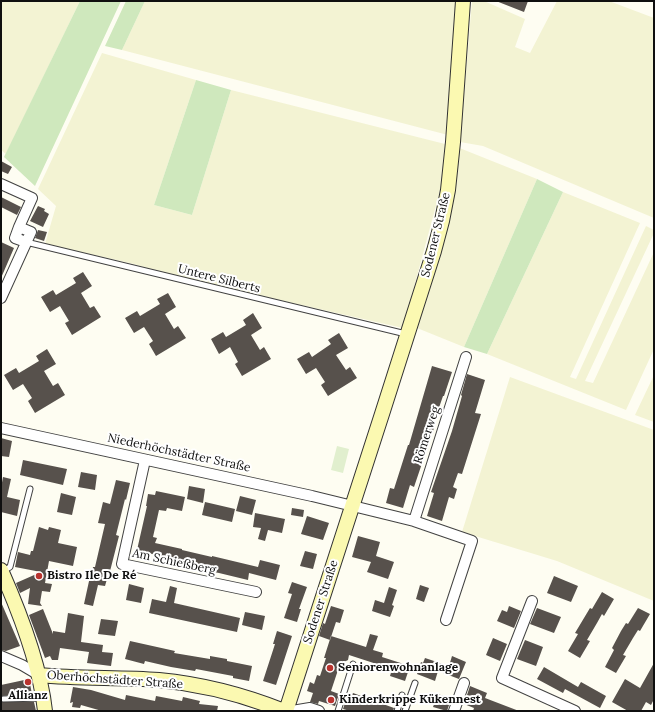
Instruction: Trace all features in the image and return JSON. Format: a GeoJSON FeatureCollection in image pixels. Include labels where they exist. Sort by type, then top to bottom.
{"type":"FeatureCollection","features":[{"type":"Feature","properties":{"kind":"main road","name":"Sodener Straße"},"geometry":{"type":"LineString","coordinates":[[285,711],[382,414],[434,251],[442,221],[448,190],[463,1]]}},
{"type":"Feature","properties":{"kind":"main road"},"geometry":{"type":"LineString","coordinates":[[1,571],[23,625],[39,675],[44,705]]}},
{"type":"Feature","properties":{"kind":"main road","name":"Oberhöchstädter Straße"},"geometry":{"type":"LineString","coordinates":[[39,675],[160,680],[210,688],[265,708],[285,711]]}},
{"type":"Feature","properties":{"kind":"street"},"geometry":{"type":"LineString","coordinates":[[1,184],[32,198],[19,227],[31,232],[1,298]]}},
{"type":"Feature","properties":{"kind":"street","name":"Römerweg"},"geometry":{"type":"LineString","coordinates":[[414,521],[466,357]]}},
{"type":"Feature","properties":{"kind":"street","name":"Niederhöchstädter Straße"},"geometry":{"type":"LineString","coordinates":[[1,428],[145,460],[354,500],[472,541],[446,620]]}},
{"type":"Feature","properties":{"kind":"street","name":"Am Schießberg"},"geometry":{"type":"LineString","coordinates":[[145,460],[122,564],[256,592]]}},
{"type":"Feature","properties":{"kind":"street"},"geometry":{"type":"LineString","coordinates":[[532,601],[502,678],[575,711]]}},
{"type":"Feature","properties":{"kind":"street"},"geometry":{"type":"LineString","coordinates":[[1,656],[22,665],[39,675]]}},
{"type":"Feature","properties":{"kind":"street"},"geometry":{"type":"LineString","coordinates":[[454,711],[464,683]]}},
{"type":"Feature","properties":{"kind":"street"},"geometry":{"type":"LineString","coordinates":[[292,711],[310,708],[319,711]]}},
{"type":"Feature","properties":{"kind":"lane","name":"Untere Silberts"},"geometry":{"type":"LineString","coordinates":[[26,242],[407,335]]}},
{"type":"Feature","properties":{"kind":"lane"},"geometry":{"type":"LineString","coordinates":[[1,571],[10,567],[30,489]]}},
{"type":"Feature","properties":{"kind":"lane"},"geometry":{"type":"LineString","coordinates":[[338,711],[353,664]]}},
{"type":"Feature","properties":{"kind":"lane"},"geometry":{"type":"LineString","coordinates":[[405,711],[415,683]]}},
{"type":"Feature","properties":{"kind":"lane"},"geometry":{"type":"LineString","coordinates":[[397,711],[402,695]]}},
{"type":"Feature","properties":{"kind":"lane"},"geometry":{"type":"LineString","coordinates":[[3,699],[44,705]]}},
{"type":"Feature","properties":{"kind":"green space"},"geometry":{"type":"Polygon","coordinates":[[[1,1],[80,1],[6,154],[1,150],[1,1]]]}},
{"type":"Feature","properties":{"kind":"green space"},"geometry":{"type":"Polygon","coordinates":[[[80,1],[121,1],[35,186],[4,157],[80,1]]]}},
{"type":"Feature","properties":{"kind":"green space"},"geometry":{"type":"Polygon","coordinates":[[[126,1],[145,1],[122,50],[105,46],[126,1]]]}},
{"type":"Feature","properties":{"kind":"green space"},"geometry":{"type":"Polygon","coordinates":[[[145,1],[458,1],[448,135],[122,50],[145,1]]]}},
{"type":"Feature","properties":{"kind":"green space"},"geometry":{"type":"Polygon","coordinates":[[[472,1],[484,1],[525,19],[515,47],[530,53],[557,1],[609,1],[654,18],[654,218],[483,146],[460,142],[472,1]]]}},
{"type":"Feature","properties":{"kind":"green space"},"geometry":{"type":"Polygon","coordinates":[[[102,53],[196,80],[154,205],[192,215],[231,90],[445,144],[441,187],[403,328],[173,276],[134,264],[45,244],[56,206],[38,189],[102,53]]]}},
{"type":"Feature","properties":{"kind":"green space"},"geometry":{"type":"Polygon","coordinates":[[[196,80],[231,90],[192,215],[154,205],[196,80]]]}},
{"type":"Feature","properties":{"kind":"green space"},"geometry":{"type":"Polygon","coordinates":[[[457,147],[537,179],[464,347],[417,328],[453,190],[457,147]]]}},
{"type":"Feature","properties":{"kind":"green space"},"geometry":{"type":"Polygon","coordinates":[[[537,179],[563,192],[487,354],[464,347],[537,179]]]}},
{"type":"Feature","properties":{"kind":"green space"},"geometry":{"type":"Polygon","coordinates":[[[563,192],[640,223],[570,377],[576,379],[646,226],[654,230],[654,233],[585,381],[593,383],[654,252],[654,349],[626,410],[487,354],[563,192]]]}},
{"type":"Feature","properties":{"kind":"green space"},"geometry":{"type":"Polygon","coordinates":[[[654,375],[654,422],[635,415],[654,375]]]}},
{"type":"Feature","properties":{"kind":"green space"},"geometry":{"type":"Polygon","coordinates":[[[510,377],[654,430],[654,601],[557,561],[462,532],[510,377]]]}},
{"type":"Feature","properties":{"kind":"green space"},"geometry":{"type":"Polygon","coordinates":[[[337,446],[349,449],[343,473],[331,470],[337,446]]]}},
{"type":"Feature","properties":{"kind":"building"},"geometry":{"type":"Polygon","coordinates":[[[496,1],[528,1],[524,12],[496,1]]]}},
{"type":"Feature","properties":{"kind":"building"},"geometry":{"type":"Polygon","coordinates":[[[1,161],[12,167],[8,174],[1,171],[1,161]]]}},
{"type":"Feature","properties":{"kind":"building"},"geometry":{"type":"Polygon","coordinates":[[[1,197],[21,207],[17,215],[1,207],[1,197]]]}},
{"type":"Feature","properties":{"kind":"building"},"geometry":{"type":"Polygon","coordinates":[[[38,206],[45,209],[44,211],[49,214],[43,227],[30,221],[38,206]]]}},
{"type":"Feature","properties":{"kind":"building"},"geometry":{"type":"Polygon","coordinates":[[[38,230],[47,232],[44,241],[35,238],[38,230]]]}},
{"type":"Feature","properties":{"kind":"building"},"geometry":{"type":"Polygon","coordinates":[[[1,242],[14,248],[1,278],[1,242]]]}},
{"type":"Feature","properties":{"kind":"building"},"geometry":{"type":"Polygon","coordinates":[[[83,272],[92,286],[81,293],[90,308],[94,306],[101,317],[72,335],[65,323],[69,321],[60,306],[50,312],[41,297],[53,290],[56,295],[76,283],[73,278],[83,272]]]}},
{"type":"Feature","properties":{"kind":"building"},"geometry":{"type":"Polygon","coordinates":[[[168,293],[176,307],[165,314],[174,329],[178,326],[186,338],[156,356],[149,344],[153,341],[144,327],[134,333],[125,318],[137,311],[140,316],[160,304],[157,299],[168,293]]]}},
{"type":"Feature","properties":{"kind":"building"},"geometry":{"type":"Polygon","coordinates":[[[253,313],[262,328],[251,335],[260,350],[264,347],[271,359],[242,376],[235,364],[238,362],[230,347],[219,354],[211,339],[223,332],[226,337],[246,325],[243,320],[253,313]]]}},
{"type":"Feature","properties":{"kind":"building"},"geometry":{"type":"Polygon","coordinates":[[[339,333],[348,348],[336,355],[346,370],[350,367],[357,378],[328,396],[321,385],[325,382],[316,368],[306,374],[297,359],[309,352],[312,357],[331,344],[328,340],[339,333]]]}},
{"type":"Feature","properties":{"kind":"building"},"geometry":{"type":"Polygon","coordinates":[[[47,349],[56,364],[44,371],[53,386],[58,383],[65,395],[35,413],[28,401],[32,398],[23,384],[13,390],[4,375],[16,368],[19,373],[39,361],[36,356],[47,349]]]}},
{"type":"Feature","properties":{"kind":"building"},"geometry":{"type":"Polygon","coordinates":[[[432,366],[452,372],[432,428],[434,428],[414,487],[410,485],[403,508],[386,503],[390,488],[394,489],[409,445],[432,366]]]}},
{"type":"Feature","properties":{"kind":"building"},"geometry":{"type":"Polygon","coordinates":[[[467,374],[485,380],[475,413],[481,414],[462,474],[458,473],[453,487],[457,489],[454,499],[449,497],[442,521],[427,516],[434,493],[431,492],[452,431],[467,374]]]}},
{"type":"Feature","properties":{"kind":"building"},"geometry":{"type":"Polygon","coordinates":[[[1,438],[12,441],[9,457],[1,456],[1,438]]]}},
{"type":"Feature","properties":{"kind":"building"},"geometry":{"type":"Polygon","coordinates":[[[23,460],[67,469],[63,485],[20,475],[23,460]]]}},
{"type":"Feature","properties":{"kind":"building"},"geometry":{"type":"Polygon","coordinates":[[[81,472],[97,475],[95,490],[78,487],[81,472]]]}},
{"type":"Feature","properties":{"kind":"building"},"geometry":{"type":"Polygon","coordinates":[[[3,477],[11,479],[7,497],[20,500],[17,516],[1,512],[1,488],[3,477]]]}},
{"type":"Feature","properties":{"kind":"building"},"geometry":{"type":"Polygon","coordinates":[[[116,480],[130,483],[116,535],[119,536],[108,579],[105,586],[98,585],[93,606],[84,604],[91,572],[92,573],[93,567],[95,567],[105,524],[98,523],[103,502],[110,504],[116,480]]]}},
{"type":"Feature","properties":{"kind":"building"},"geometry":{"type":"Polygon","coordinates":[[[189,486],[205,489],[203,503],[187,499],[189,486]]]}},
{"type":"Feature","properties":{"kind":"building"},"geometry":{"type":"Polygon","coordinates":[[[156,491],[185,497],[182,511],[167,508],[166,511],[159,510],[153,537],[157,538],[155,543],[258,567],[260,560],[280,565],[276,580],[249,573],[248,580],[208,572],[159,560],[160,556],[137,550],[147,506],[148,494],[155,495],[156,491]]]}},
{"type":"Feature","properties":{"kind":"building"},"geometry":{"type":"Polygon","coordinates":[[[61,493],[76,497],[72,515],[57,512],[61,493]]]}},
{"type":"Feature","properties":{"kind":"building"},"geometry":{"type":"Polygon","coordinates":[[[240,496],[256,500],[252,515],[236,511],[240,496]]]}},
{"type":"Feature","properties":{"kind":"building"},"geometry":{"type":"Polygon","coordinates":[[[205,502],[235,509],[232,522],[202,515],[205,502]]]}},
{"type":"Feature","properties":{"kind":"building"},"geometry":{"type":"Polygon","coordinates":[[[292,508],[304,510],[303,517],[291,515],[292,508]]]}},
{"type":"Feature","properties":{"kind":"building"},"geometry":{"type":"Polygon","coordinates":[[[255,513],[285,519],[282,533],[268,530],[265,541],[258,539],[261,528],[253,527],[255,513]]]}},
{"type":"Feature","properties":{"kind":"building"},"geometry":{"type":"Polygon","coordinates":[[[307,516],[329,523],[323,540],[301,534],[307,516]]]}},
{"type":"Feature","properties":{"kind":"building"},"geometry":{"type":"Polygon","coordinates":[[[39,527],[48,530],[49,527],[61,530],[58,543],[77,547],[73,566],[49,561],[45,583],[52,584],[50,592],[42,591],[40,603],[42,606],[28,604],[30,588],[20,593],[16,583],[41,572],[15,567],[18,552],[30,555],[31,551],[33,551],[39,527]]]}},
{"type":"Feature","properties":{"kind":"building"},"geometry":{"type":"Polygon","coordinates":[[[358,536],[380,542],[376,556],[394,562],[388,579],[367,572],[371,562],[352,557],[358,536]]]}},
{"type":"Feature","properties":{"kind":"building"},"geometry":{"type":"Polygon","coordinates":[[[305,551],[317,554],[313,569],[300,566],[305,551]]]}},
{"type":"Feature","properties":{"kind":"building"},"geometry":{"type":"Polygon","coordinates":[[[554,576],[578,586],[571,602],[547,593],[554,576]]]}},
{"type":"Feature","properties":{"kind":"building"},"geometry":{"type":"Polygon","coordinates":[[[292,582],[307,587],[299,609],[301,609],[297,622],[284,618],[292,594],[288,593],[292,582]]]}},
{"type":"Feature","properties":{"kind":"building"},"geometry":{"type":"Polygon","coordinates":[[[129,584],[144,588],[141,603],[126,600],[129,584]]]}},
{"type":"Feature","properties":{"kind":"building"},"geometry":{"type":"Polygon","coordinates":[[[420,585],[429,588],[424,602],[416,599],[420,585]]]}},
{"type":"Feature","properties":{"kind":"building"},"geometry":{"type":"Polygon","coordinates":[[[170,586],[177,588],[174,603],[240,618],[237,632],[149,613],[152,599],[166,602],[170,586]]]}},
{"type":"Feature","properties":{"kind":"building"},"geometry":{"type":"Polygon","coordinates":[[[389,587],[397,590],[390,617],[372,611],[375,600],[384,603],[389,587]]]}},
{"type":"Feature","properties":{"kind":"building"},"geometry":{"type":"Polygon","coordinates":[[[602,592],[614,599],[604,616],[602,614],[587,640],[590,641],[580,658],[568,651],[578,634],[575,633],[590,608],[592,609],[602,592]]]}},
{"type":"Feature","properties":{"kind":"building"},"geometry":{"type":"Polygon","coordinates":[[[1,602],[20,646],[6,651],[1,650],[1,602]]]}},
{"type":"Feature","properties":{"kind":"building"},"geometry":{"type":"Polygon","coordinates":[[[331,606],[344,610],[340,623],[336,622],[330,640],[319,636],[331,606]]]}},
{"type":"Feature","properties":{"kind":"building"},"geometry":{"type":"Polygon","coordinates":[[[509,606],[521,611],[514,628],[497,621],[502,610],[507,612],[509,606]]]}},
{"type":"Feature","properties":{"kind":"building"},"geometry":{"type":"Polygon","coordinates":[[[537,608],[561,617],[554,633],[530,624],[537,608]]]}},
{"type":"Feature","properties":{"kind":"building"},"geometry":{"type":"Polygon","coordinates":[[[638,608],[650,614],[640,631],[638,630],[623,655],[626,656],[616,673],[605,667],[614,650],[612,648],[621,631],[626,623],[628,624],[638,608]]]}},
{"type":"Feature","properties":{"kind":"building"},"geometry":{"type":"Polygon","coordinates":[[[43,609],[53,634],[53,631],[65,633],[68,613],[84,616],[81,642],[103,645],[102,652],[113,653],[111,666],[87,663],[89,652],[60,648],[58,660],[52,660],[50,656],[45,658],[29,615],[43,609]]]}},
{"type":"Feature","properties":{"kind":"building"},"geometry":{"type":"Polygon","coordinates":[[[245,612],[265,616],[262,630],[242,625],[245,612]]]}},
{"type":"Feature","properties":{"kind":"building"},"geometry":{"type":"Polygon","coordinates":[[[101,619],[118,621],[115,636],[98,634],[101,619]]]}},
{"type":"Feature","properties":{"kind":"building"},"geometry":{"type":"Polygon","coordinates":[[[277,631],[292,636],[276,685],[263,681],[275,644],[273,644],[277,631]]]}},
{"type":"Feature","properties":{"kind":"building"},"geometry":{"type":"Polygon","coordinates":[[[370,634],[378,636],[373,650],[383,653],[382,657],[410,666],[405,681],[390,676],[392,669],[349,655],[348,660],[340,664],[331,691],[339,694],[335,706],[319,701],[318,704],[310,702],[313,693],[307,691],[310,682],[314,684],[317,675],[320,676],[331,636],[366,647],[370,634]]]}},
{"type":"Feature","properties":{"kind":"building"},"geometry":{"type":"Polygon","coordinates":[[[493,638],[507,644],[500,661],[486,655],[493,638]]]}},
{"type":"Feature","properties":{"kind":"building"},"geometry":{"type":"Polygon","coordinates":[[[525,640],[543,647],[536,666],[517,659],[525,640]]]}},
{"type":"Feature","properties":{"kind":"building"},"geometry":{"type":"Polygon","coordinates":[[[130,641],[175,651],[174,653],[210,659],[210,656],[252,666],[249,681],[233,678],[233,676],[196,669],[195,671],[145,661],[144,664],[125,659],[130,641]]]}},
{"type":"Feature","properties":{"kind":"building"},"geometry":{"type":"Polygon","coordinates":[[[452,656],[466,662],[459,679],[438,671],[435,681],[417,674],[421,662],[423,663],[425,658],[449,666],[452,656]]]}},
{"type":"Feature","properties":{"kind":"building"},"geometry":{"type":"Polygon","coordinates":[[[654,663],[654,699],[651,705],[646,702],[641,711],[628,711],[612,702],[625,679],[640,688],[654,663]]]}},
{"type":"Feature","properties":{"kind":"building"},"geometry":{"type":"Polygon","coordinates":[[[544,667],[578,687],[581,682],[606,696],[600,708],[565,689],[563,693],[537,679],[544,667]]]}},
{"type":"Feature","properties":{"kind":"building"},"geometry":{"type":"Polygon","coordinates":[[[29,679],[32,694],[1,696],[1,685],[29,679]]]}},
{"type":"Feature","properties":{"kind":"building"},"geometry":{"type":"Polygon","coordinates":[[[470,686],[487,693],[485,698],[519,711],[473,711],[474,708],[464,704],[470,686]]]}},
{"type":"Feature","properties":{"kind":"building"},"geometry":{"type":"Polygon","coordinates":[[[73,687],[91,690],[125,700],[126,695],[155,701],[156,696],[182,701],[183,697],[200,701],[199,704],[218,706],[217,711],[102,711],[81,705],[80,708],[72,707],[73,702],[70,703],[73,687]]]}},
{"type":"Feature","properties":{"kind":"building"},"geometry":{"type":"Polygon","coordinates":[[[353,693],[394,708],[393,711],[350,711],[343,709],[347,697],[351,698],[353,693]]]}},
{"type":"Feature","properties":{"kind":"building"},"geometry":{"type":"Polygon","coordinates":[[[438,694],[451,699],[447,711],[433,707],[438,694]]]}},
{"type":"Feature","properties":{"kind":"building"},"geometry":{"type":"Polygon","coordinates":[[[1,702],[34,702],[36,711],[1,711],[1,702]]]}},
{"type":"Feature","properties":{"kind":"place","name":"Bistro Ile De Ré"},"geometry":{"type":"Point","coordinates":[39,576]}},
{"type":"Feature","properties":{"kind":"place","name":"Seniorenwohnanlage"},"geometry":{"type":"Point","coordinates":[330,668]}},
{"type":"Feature","properties":{"kind":"place","name":"Allianz"},"geometry":{"type":"Point","coordinates":[28,682]}},
{"type":"Feature","properties":{"kind":"place","name":"Kinderkrippe Kükennest"},"geometry":{"type":"Point","coordinates":[331,700]}}]}
